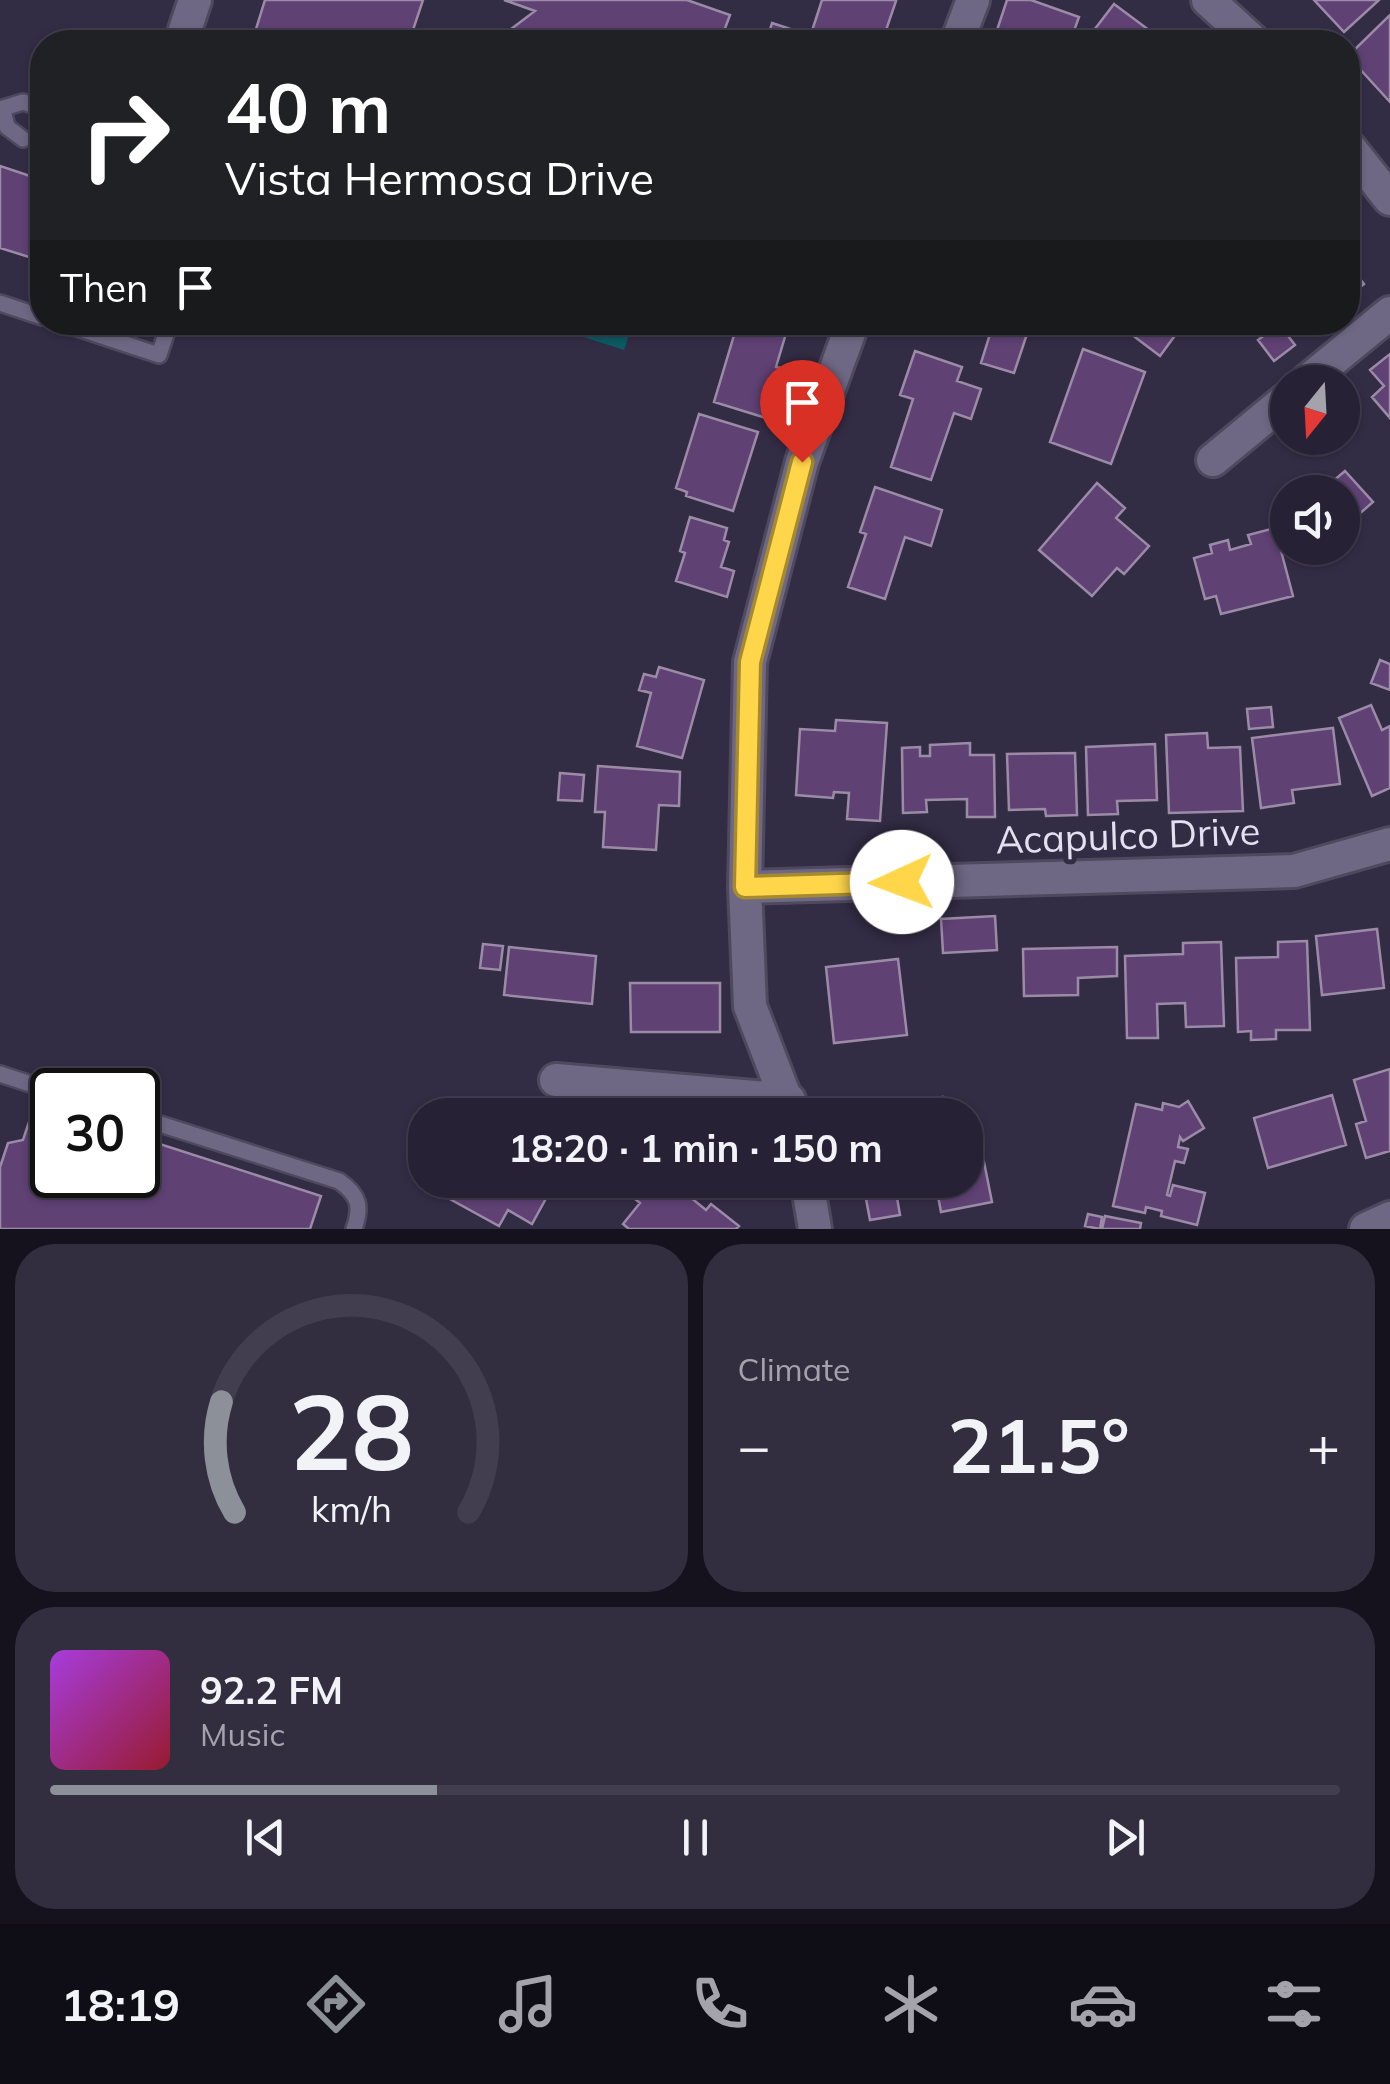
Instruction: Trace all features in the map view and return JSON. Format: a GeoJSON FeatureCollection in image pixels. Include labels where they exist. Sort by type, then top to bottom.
{"type":"FeatureCollection","features":[{"type":"Feature","properties":{"kind":"street"},"geometry":{"type":"LineString","coordinates":[[185,30],[195,0]]}},
{"type":"Feature","properties":{"kind":"street"},"geometry":{"type":"LineString","coordinates":[[962,30],[973,0]]}},
{"type":"Feature","properties":{"kind":"street"},"geometry":{"type":"LineString","coordinates":[[1208,0],[1241,30]]}},
{"type":"Feature","properties":{"kind":"street"},"geometry":{"type":"LineString","coordinates":[[1360,161],[1390,199]]}},
{"type":"Feature","properties":{"kind":"street"},"geometry":{"type":"LineString","coordinates":[[1326,365],[1390,312]]}},
{"type":"Feature","properties":{"kind":"street"},"geometry":{"type":"LineString","coordinates":[[787,1098],[750,1006],[745,887],[750,662],[802,462],[849,335]]}},
{"type":"Feature","properties":{"kind":"street"},"geometry":{"type":"LineString","coordinates":[[1212,460],[1270,413]]}},
{"type":"Feature","properties":{"kind":"street","name":"Acapulco Drive"},"geometry":{"type":"LineString","coordinates":[[745,887],[1294,871],[1390,844]]}},
{"type":"Feature","properties":{"kind":"street"},"geometry":{"type":"LineString","coordinates":[[556,1080],[713,1098]]}},
{"type":"Feature","properties":{"kind":"street"},"geometry":{"type":"LineString","coordinates":[[810,1198],[815,1229]]}},
{"type":"Feature","properties":{"kind":"street"},"geometry":{"type":"LineString","coordinates":[[1366,1229],[1390,1218]]}},
{"type":"Feature","properties":{"kind":"lane"},"geometry":{"type":"LineString","coordinates":[[24,139],[7,127],[2,109],[23,102],[30,104]]}},
{"type":"Feature","properties":{"kind":"lane"},"geometry":{"type":"LineString","coordinates":[[0,303],[30,313]]}},
{"type":"Feature","properties":{"kind":"lane"},"geometry":{"type":"LineString","coordinates":[[99,335],[159,355],[166,335]]}},
{"type":"Feature","properties":{"kind":"lane"},"geometry":{"type":"LineString","coordinates":[[0,1074],[30,1083]]}},
{"type":"Feature","properties":{"kind":"lane"},"geometry":{"type":"LineString","coordinates":[[160,1124],[339,1181],[355,1192],[360,1210],[354,1229]]}},
{"type":"Feature","properties":{"kind":"shaded area"},"geometry":{"type":"Polygon","coordinates":[[[577,335],[629,335],[624,350],[577,335]]]}},
{"type":"Feature","properties":{"kind":"building"},"geometry":{"type":"Polygon","coordinates":[[[265,0],[423,0],[413,30],[256,30],[265,0]]]}},
{"type":"Feature","properties":{"kind":"building"},"geometry":{"type":"Polygon","coordinates":[[[504,0],[687,0],[730,15],[724,30],[510,30],[535,11],[504,0]]]}},
{"type":"Feature","properties":{"kind":"building"},"geometry":{"type":"Polygon","coordinates":[[[822,0],[896,1],[886,30],[812,30],[822,0]]]}},
{"type":"Feature","properties":{"kind":"building"},"geometry":{"type":"Polygon","coordinates":[[[1007,0],[1031,0],[1079,17],[1074,30],[997,30],[1007,0]]]}},
{"type":"Feature","properties":{"kind":"building"},"geometry":{"type":"Polygon","coordinates":[[[1314,0],[1379,0],[1346,30],[1314,0]]]}},
{"type":"Feature","properties":{"kind":"building"},"geometry":{"type":"Polygon","coordinates":[[[1114,4],[1149,30],[1094,30],[1114,4]]]}},
{"type":"Feature","properties":{"kind":"building"},"geometry":{"type":"Polygon","coordinates":[[[1390,15],[1390,102],[1360,69],[1360,44],[1390,15]]]}},
{"type":"Feature","properties":{"kind":"building"},"geometry":{"type":"Polygon","coordinates":[[[772,23],[794,30],[770,30],[772,23]]]}},
{"type":"Feature","properties":{"kind":"building"},"geometry":{"type":"Polygon","coordinates":[[[0,166],[30,176],[30,257],[0,248],[0,166]]]}},
{"type":"Feature","properties":{"kind":"building"},"geometry":{"type":"Polygon","coordinates":[[[734,335],[786,335],[776,367],[781,368],[766,418],[714,402],[734,335]]]}},
{"type":"Feature","properties":{"kind":"building"},"geometry":{"type":"Polygon","coordinates":[[[990,335],[1027,335],[1014,373],[981,363],[990,335]]]}},
{"type":"Feature","properties":{"kind":"building"},"geometry":{"type":"Polygon","coordinates":[[[1132,335],[1175,335],[1160,356],[1132,335]]]}},
{"type":"Feature","properties":{"kind":"building"},"geometry":{"type":"Polygon","coordinates":[[[1265,335],[1287,335],[1295,345],[1274,361],[1258,340],[1265,335]]]}},
{"type":"Feature","properties":{"kind":"building"},"geometry":{"type":"Polygon","coordinates":[[[1083,349],[1145,372],[1111,464],[1050,442],[1083,349]]]}},
{"type":"Feature","properties":{"kind":"building"},"geometry":{"type":"Polygon","coordinates":[[[915,351],[962,367],[957,381],[981,389],[971,419],[954,413],[931,480],[891,467],[913,399],[900,395],[915,351]]]}},
{"type":"Feature","properties":{"kind":"building"},"geometry":{"type":"Polygon","coordinates":[[[1390,354],[1390,418],[1372,397],[1384,386],[1370,370],[1390,354]]]}},
{"type":"Feature","properties":{"kind":"building"},"geometry":{"type":"Polygon","coordinates":[[[699,414],[758,432],[733,511],[686,496],[687,492],[676,488],[699,414]]]}},
{"type":"Feature","properties":{"kind":"building"},"geometry":{"type":"Polygon","coordinates":[[[1097,483],[1125,508],[1116,518],[1149,546],[1124,574],[1117,568],[1092,596],[1039,550],[1097,483]]]}},
{"type":"Feature","properties":{"kind":"building"},"geometry":{"type":"Polygon","coordinates":[[[875,487],[942,510],[931,546],[905,537],[885,599],[848,587],[866,534],[860,532],[875,487]]]}},
{"type":"Feature","properties":{"kind":"building"},"geometry":{"type":"Polygon","coordinates":[[[1360,488],[1373,502],[1360,513],[1360,488]]]}},
{"type":"Feature","properties":{"kind":"building"},"geometry":{"type":"Polygon","coordinates":[[[690,517],[727,528],[724,540],[729,542],[721,567],[734,571],[727,597],[676,581],[690,517]]]}},
{"type":"Feature","properties":{"kind":"building"},"geometry":{"type":"Polygon","coordinates":[[[1270,529],[1270,565],[1285,565],[1293,596],[1221,614],[1216,596],[1205,599],[1194,558],[1212,553],[1210,545],[1228,540],[1230,550],[1251,544],[1248,535],[1270,529]]]}},
{"type":"Feature","properties":{"kind":"building"},"geometry":{"type":"Polygon","coordinates":[[[1380,660],[1390,664],[1390,690],[1371,683],[1380,660]]]}},
{"type":"Feature","properties":{"kind":"building"},"geometry":{"type":"Polygon","coordinates":[[[659,667],[704,680],[682,758],[637,746],[651,693],[639,690],[644,674],[656,677],[659,667]]]}},
{"type":"Feature","properties":{"kind":"building"},"geometry":{"type":"Polygon","coordinates":[[[1371,705],[1382,730],[1390,726],[1390,788],[1372,796],[1339,718],[1371,705]]]}},
{"type":"Feature","properties":{"kind":"building"},"geometry":{"type":"Polygon","coordinates":[[[1271,707],[1273,727],[1249,729],[1247,709],[1271,707]]]}},
{"type":"Feature","properties":{"kind":"building"},"geometry":{"type":"Polygon","coordinates":[[[836,720],[887,723],[880,821],[847,819],[849,793],[834,792],[833,798],[796,795],[800,729],[835,731],[836,720]]]}},
{"type":"Feature","properties":{"kind":"building"},"geometry":{"type":"Polygon","coordinates":[[[1333,728],[1340,784],[1292,790],[1294,803],[1261,808],[1252,738],[1333,728]]]}},
{"type":"Feature","properties":{"kind":"building"},"geometry":{"type":"Polygon","coordinates":[[[1207,733],[1208,748],[1240,747],[1243,811],[1169,813],[1166,735],[1207,733]]]}},
{"type":"Feature","properties":{"kind":"building"},"geometry":{"type":"Polygon","coordinates":[[[970,743],[970,755],[994,755],[995,817],[967,817],[967,799],[926,800],[927,812],[903,813],[902,748],[920,747],[920,756],[930,756],[930,745],[970,743]]]}},
{"type":"Feature","properties":{"kind":"building"},"geometry":{"type":"Polygon","coordinates":[[[1155,744],[1157,800],[1117,801],[1118,814],[1088,815],[1086,747],[1155,744]]]}},
{"type":"Feature","properties":{"kind":"building"},"geometry":{"type":"Polygon","coordinates":[[[1075,753],[1077,815],[1046,816],[1045,809],[1009,810],[1007,754],[1075,753]]]}},
{"type":"Feature","properties":{"kind":"building"},"geometry":{"type":"Polygon","coordinates":[[[598,766],[680,772],[679,806],[659,805],[656,850],[603,847],[605,812],[595,812],[598,766]]]}},
{"type":"Feature","properties":{"kind":"building"},"geometry":{"type":"Polygon","coordinates":[[[560,773],[584,775],[582,801],[558,800],[560,773]]]}},
{"type":"Feature","properties":{"kind":"building"},"geometry":{"type":"Polygon","coordinates":[[[995,916],[997,950],[943,953],[941,919],[995,916]]]}},
{"type":"Feature","properties":{"kind":"building"},"geometry":{"type":"Polygon","coordinates":[[[1377,929],[1384,988],[1322,995],[1316,936],[1377,929]]]}},
{"type":"Feature","properties":{"kind":"building"},"geometry":{"type":"Polygon","coordinates":[[[1307,941],[1310,1030],[1276,1030],[1276,1039],[1251,1040],[1251,1031],[1238,1032],[1236,958],[1278,957],[1278,942],[1307,941]]]}},
{"type":"Feature","properties":{"kind":"building"},"geometry":{"type":"Polygon","coordinates":[[[1221,942],[1224,1026],[1186,1027],[1185,1003],[1157,1004],[1158,1038],[1127,1038],[1125,956],[1183,954],[1183,943],[1221,942]]]}},
{"type":"Feature","properties":{"kind":"building"},"geometry":{"type":"Polygon","coordinates":[[[483,944],[503,946],[500,970],[480,968],[483,944]]]}},
{"type":"Feature","properties":{"kind":"building"},"geometry":{"type":"Polygon","coordinates":[[[509,947],[596,956],[592,1004],[504,995],[509,947]]]}},
{"type":"Feature","properties":{"kind":"building"},"geometry":{"type":"Polygon","coordinates":[[[1117,947],[1117,976],[1078,978],[1078,995],[1024,996],[1023,949],[1117,947]]]}},
{"type":"Feature","properties":{"kind":"building"},"geometry":{"type":"Polygon","coordinates":[[[898,959],[907,1035],[834,1043],[826,967],[898,959]]]}},
{"type":"Feature","properties":{"kind":"building"},"geometry":{"type":"Polygon","coordinates":[[[630,983],[720,983],[720,1032],[631,1032],[630,983]]]}},
{"type":"Feature","properties":{"kind":"building"},"geometry":{"type":"Polygon","coordinates":[[[1390,1069],[1390,1151],[1366,1158],[1356,1124],[1366,1121],[1354,1080],[1390,1069]]]}},
{"type":"Feature","properties":{"kind":"building"},"geometry":{"type":"Polygon","coordinates":[[[1332,1095],[1346,1145],[1268,1168],[1254,1118],[1332,1095]]]}},
{"type":"Feature","properties":{"kind":"building"},"geometry":{"type":"Polygon","coordinates":[[[1188,1101],[1204,1128],[1183,1141],[1180,1137],[1178,1147],[1188,1149],[1184,1163],[1175,1161],[1167,1195],[1170,1196],[1173,1185],[1205,1193],[1197,1225],[1161,1216],[1162,1211],[1146,1207],[1145,1213],[1113,1206],[1136,1104],[1162,1110],[1163,1103],[1179,1107],[1188,1101]]]}},
{"type":"Feature","properties":{"kind":"building"},"geometry":{"type":"Polygon","coordinates":[[[30,1119],[30,1198],[160,1198],[160,1144],[321,1196],[310,1229],[0,1229],[0,1167],[8,1143],[23,1140],[30,1119]]]}},
{"type":"Feature","properties":{"kind":"building"},"geometry":{"type":"Polygon","coordinates":[[[983,1157],[992,1202],[941,1212],[938,1198],[983,1198],[983,1157]]]}},
{"type":"Feature","properties":{"kind":"building"},"geometry":{"type":"Polygon","coordinates":[[[448,1198],[546,1198],[532,1224],[508,1210],[499,1226],[448,1198]]]}},
{"type":"Feature","properties":{"kind":"building"},"geometry":{"type":"Polygon","coordinates":[[[634,1198],[691,1198],[706,1210],[711,1204],[739,1226],[629,1229],[623,1224],[640,1203],[634,1198]]]}},
{"type":"Feature","properties":{"kind":"building"},"geometry":{"type":"Polygon","coordinates":[[[866,1198],[897,1198],[900,1215],[870,1220],[866,1198]]]}},
{"type":"Feature","properties":{"kind":"building"},"geometry":{"type":"Polygon","coordinates":[[[1088,1214],[1102,1217],[1100,1229],[1085,1226],[1088,1214]]]}},
{"type":"Feature","properties":{"kind":"building"},"geometry":{"type":"Polygon","coordinates":[[[1105,1216],[1141,1223],[1140,1229],[1102,1229],[1105,1216]]]}},
{"type":"Feature","properties":{"kind":"route"},"geometry":{"type":"LineString","coordinates":[[802,462],[750,662],[745,887],[902,882]]}}]}
